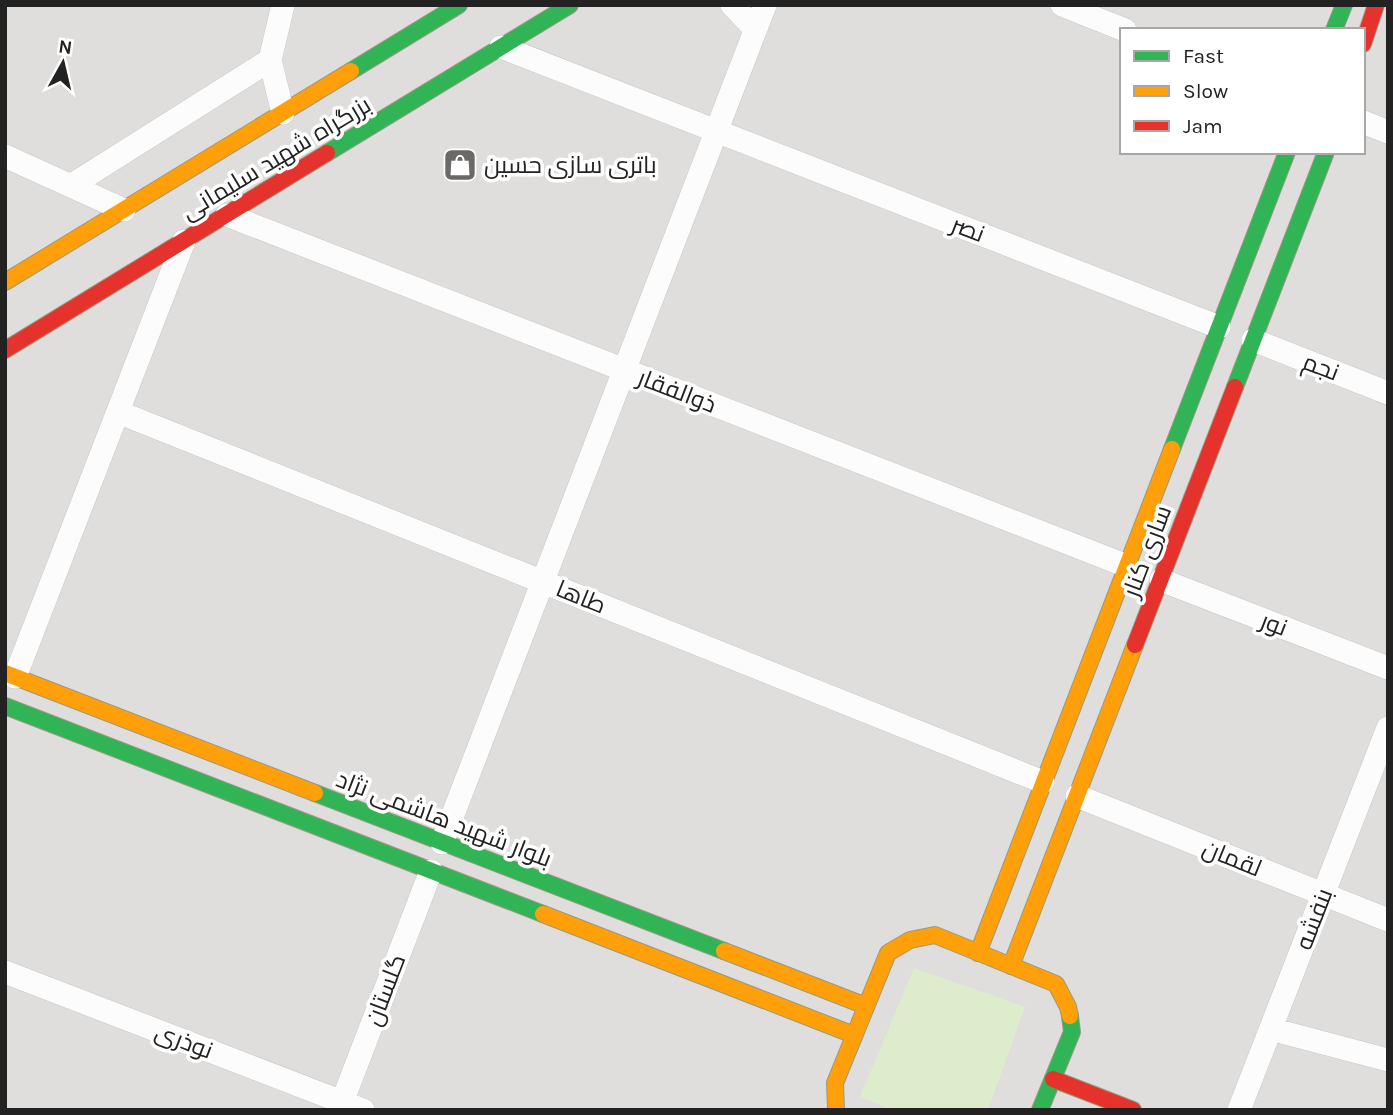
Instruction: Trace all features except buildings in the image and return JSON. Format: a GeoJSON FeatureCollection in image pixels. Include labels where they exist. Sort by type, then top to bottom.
{"type":"FeatureCollection","features":[{"type":"Feature","properties":{"kind":"main road","name":"بزرگراه شهید سلیمانی"},"geometry":{"type":"LineString","coordinates":[[5,282],[457,5]]}},
{"type":"Feature","properties":{"kind":"main road","name":"بزرگراه شهید سلیمانی"},"geometry":{"type":"LineString","coordinates":[[5,350],[570,5]]}},
{"type":"Feature","properties":{"kind":"main road"},"geometry":{"type":"LineString","coordinates":[[1335,28],[1344,5]]}},
{"type":"Feature","properties":{"kind":"main road"},"geometry":{"type":"LineString","coordinates":[[1365,38],[1376,5]]}},
{"type":"Feature","properties":{"kind":"main road","name":"ساری کنار"},"geometry":{"type":"LineString","coordinates":[[1011,966],[1060,789],[1236,334],[1286,154]]}},
{"type":"Feature","properties":{"kind":"main road","name":"ساری کنار"},"geometry":{"type":"LineString","coordinates":[[978,953],[1060,789],[1236,334],[1325,154]]}},
{"type":"Feature","properties":{"kind":"main road"},"geometry":{"type":"LineString","coordinates":[[10,675],[5,704],[854,1035]]}},
{"type":"Feature","properties":{"kind":"main road","name":"بلوار شهید هاشمی نژاد"},"geometry":{"type":"LineString","coordinates":[[10,675],[866,1006]]}},
{"type":"Feature","properties":{"kind":"main road"},"geometry":{"type":"LineString","coordinates":[[431,871],[442,843]]}},
{"type":"Feature","properties":{"kind":"main road"},"geometry":{"type":"LineString","coordinates":[[836,1110],[835,1083],[888,953],[910,940],[934,935],[1056,984],[1068,1007],[1072,1032],[1043,1109]]}},
{"type":"Feature","properties":{"kind":"main road"},"geometry":{"type":"LineString","coordinates":[[1053,1079],[1133,1110]]}},
{"type":"Feature","properties":{"kind":"street"},"geometry":{"type":"LineString","coordinates":[[283,5],[270,60],[283,113]]}},
{"type":"Feature","properties":{"kind":"street"},"geometry":{"type":"LineString","coordinates":[[732,5],[755,29]]}},
{"type":"Feature","properties":{"kind":"street"},"geometry":{"type":"LineString","coordinates":[[442,843],[765,5]]}},
{"type":"Feature","properties":{"kind":"street"},"geometry":{"type":"LineString","coordinates":[[1062,5],[1120,28]]}},
{"type":"Feature","properties":{"kind":"street","name":"نصر"},"geometry":{"type":"LineString","coordinates":[[501,47],[1236,334]]}},
{"type":"Feature","properties":{"kind":"street"},"geometry":{"type":"LineString","coordinates":[[72,185],[270,60]]}},
{"type":"Feature","properties":{"kind":"street"},"geometry":{"type":"LineString","coordinates":[[1365,123],[1388,132]]}},
{"type":"Feature","properties":{"kind":"street"},"geometry":{"type":"LineString","coordinates":[[5,156],[124,210]]}},
{"type":"Feature","properties":{"kind":"street","name":"ذوالفقار"},"geometry":{"type":"LineString","coordinates":[[227,215],[1144,573]]}},
{"type":"Feature","properties":{"kind":"street"},"geometry":{"type":"LineString","coordinates":[[10,675],[118,412],[184,241]]}},
{"type":"Feature","properties":{"kind":"street","name":"نجم"},"geometry":{"type":"LineString","coordinates":[[1236,334],[1388,393]]}},
{"type":"Feature","properties":{"kind":"street","name":"طاها"},"geometry":{"type":"LineString","coordinates":[[118,412],[1060,789]]}},
{"type":"Feature","properties":{"kind":"street","name":"نور"},"geometry":{"type":"LineString","coordinates":[[1144,573],[1388,668]]}},
{"type":"Feature","properties":{"kind":"street","name":"بنفشه"},"geometry":{"type":"LineString","coordinates":[[1239,1110],[1388,728]]}},
{"type":"Feature","properties":{"kind":"street","name":"لقمان"},"geometry":{"type":"LineString","coordinates":[[1060,789],[1388,920]]}},
{"type":"Feature","properties":{"kind":"street","name":"گلستان"},"geometry":{"type":"LineString","coordinates":[[348,1107],[431,871]]}},
{"type":"Feature","properties":{"kind":"street","name":"نوذری"},"geometry":{"type":"LineString","coordinates":[[5,972],[348,1107]]}},
{"type":"Feature","properties":{"kind":"street"},"geometry":{"type":"LineString","coordinates":[[1270,1030],[1388,1060]]}},
{"type":"Feature","properties":{"kind":"shaded area"},"geometry":{"type":"Polygon","coordinates":[[[5,5],[1388,5],[1388,1110],[5,1110],[5,5]]]}},
{"type":"Feature","properties":{"kind":"green space"},"geometry":{"type":"Polygon","coordinates":[[[914,968],[1025,1007],[988,1110],[892,1110],[860,1097],[914,968]]]}},
{"type":"Feature","properties":{"kind":"traffic: fast"},"geometry":{"type":"LineString","coordinates":[[351,71],[459,5]]}},
{"type":"Feature","properties":{"kind":"traffic: fast"},"geometry":{"type":"LineString","coordinates":[[327,153],[570,5]]}},
{"type":"Feature","properties":{"kind":"traffic: fast"},"geometry":{"type":"LineString","coordinates":[[1335,28],[1344,5]]}},
{"type":"Feature","properties":{"kind":"traffic: fast"},"geometry":{"type":"LineString","coordinates":[[1172,449],[1286,154]]}},
{"type":"Feature","properties":{"kind":"traffic: fast"},"geometry":{"type":"LineString","coordinates":[[1235,387],[1325,154]]}},
{"type":"Feature","properties":{"kind":"traffic: fast"},"geometry":{"type":"LineString","coordinates":[[5,706],[543,914]]}},
{"type":"Feature","properties":{"kind":"traffic: fast"},"geometry":{"type":"LineString","coordinates":[[315,793],[724,951]]}},
{"type":"Feature","properties":{"kind":"traffic: fast"},"geometry":{"type":"LineString","coordinates":[[1040,1110],[1072,1032],[1070,1016]]}},
{"type":"Feature","properties":{"kind":"traffic: slow"},"geometry":{"type":"LineString","coordinates":[[5,282],[351,71]]}},
{"type":"Feature","properties":{"kind":"traffic: slow"},"geometry":{"type":"LineString","coordinates":[[978,953],[1172,449]]}},
{"type":"Feature","properties":{"kind":"traffic: slow"},"geometry":{"type":"LineString","coordinates":[[1011,966],[1135,645]]}},
{"type":"Feature","properties":{"kind":"traffic: slow"},"geometry":{"type":"LineString","coordinates":[[5,673],[315,793]]}},
{"type":"Feature","properties":{"kind":"traffic: slow"},"geometry":{"type":"LineString","coordinates":[[543,914],[854,1035]]}},
{"type":"Feature","properties":{"kind":"traffic: slow"},"geometry":{"type":"LineString","coordinates":[[836,1110],[835,1083],[888,953],[910,940],[935,935],[1056,984],[1070,1016]]}},
{"type":"Feature","properties":{"kind":"traffic: slow"},"geometry":{"type":"LineString","coordinates":[[724,951],[866,1006]]}},
{"type":"Feature","properties":{"kind":"traffic: jam"},"geometry":{"type":"LineString","coordinates":[[1365,38],[1376,5]]}},
{"type":"Feature","properties":{"kind":"traffic: jam"},"geometry":{"type":"LineString","coordinates":[[5,350],[327,153]]}},
{"type":"Feature","properties":{"kind":"traffic: jam"},"geometry":{"type":"LineString","coordinates":[[1135,645],[1235,387]]}},
{"type":"Feature","properties":{"kind":"traffic: jam"},"geometry":{"type":"LineString","coordinates":[[1053,1079],[1133,1110]]}},
{"type":"Feature","properties":{"kind":"place","name":"باتری سازی حسین"},"geometry":{"type":"Point","coordinates":[460,165]}}]}
